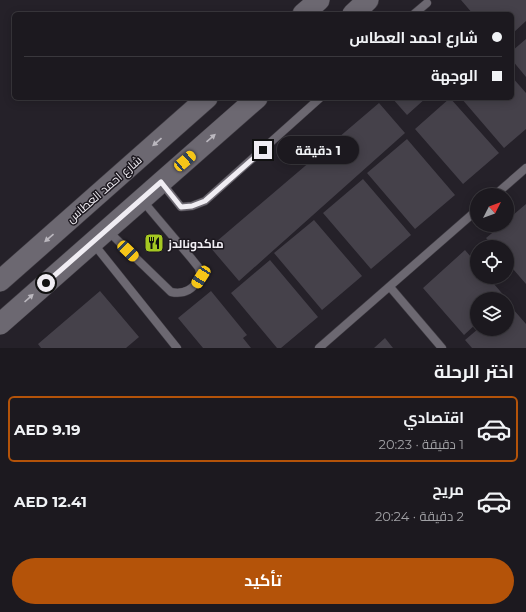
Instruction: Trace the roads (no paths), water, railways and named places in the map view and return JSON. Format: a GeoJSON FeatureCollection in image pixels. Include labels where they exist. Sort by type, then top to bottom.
{"type":"FeatureCollection","features":[{"type":"Feature","properties":{"kind":"street"},"geometry":{"type":"LineString","coordinates":[[305,12],[319,0]]}},
{"type":"Feature","properties":{"kind":"street"},"geometry":{"type":"LineString","coordinates":[[355,12],[368,0]]}},
{"type":"Feature","properties":{"kind":"street","name":"شارع احمد العطاس"},"geometry":{"type":"LineString","coordinates":[[0,281],[201,100]]}},
{"type":"Feature","properties":{"kind":"street"},"geometry":{"type":"LineString","coordinates":[[0,324],[255,100]]}},
{"type":"Feature","properties":{"kind":"lane"},"geometry":{"type":"LineString","coordinates":[[416,12],[427,2]]}},
{"type":"Feature","properties":{"kind":"lane"},"geometry":{"type":"LineString","coordinates":[[161,182],[181,207],[192,206],[205,201],[318,100]]}},
{"type":"Feature","properties":{"kind":"lane"},"geometry":{"type":"LineString","coordinates":[[503,188],[526,168]]}},
{"type":"Feature","properties":{"kind":"lane"},"geometry":{"type":"LineString","coordinates":[[99,236],[171,292],[177,294],[184,293],[196,284],[201,277],[199,268],[141,200]]}},
{"type":"Feature","properties":{"kind":"lane"},"geometry":{"type":"LineString","coordinates":[[319,348],[470,216]]}},
{"type":"Feature","properties":{"kind":"lane"},"geometry":{"type":"LineString","coordinates":[[99,236],[177,348]]}},
{"type":"Feature","properties":{"kind":"lane"},"geometry":{"type":"LineString","coordinates":[[390,287],[442,348]]}},
{"type":"Feature","properties":{"kind":"place","name":"ماكدونالدز"},"geometry":{"type":"Point","coordinates":[154,243]}}]}
